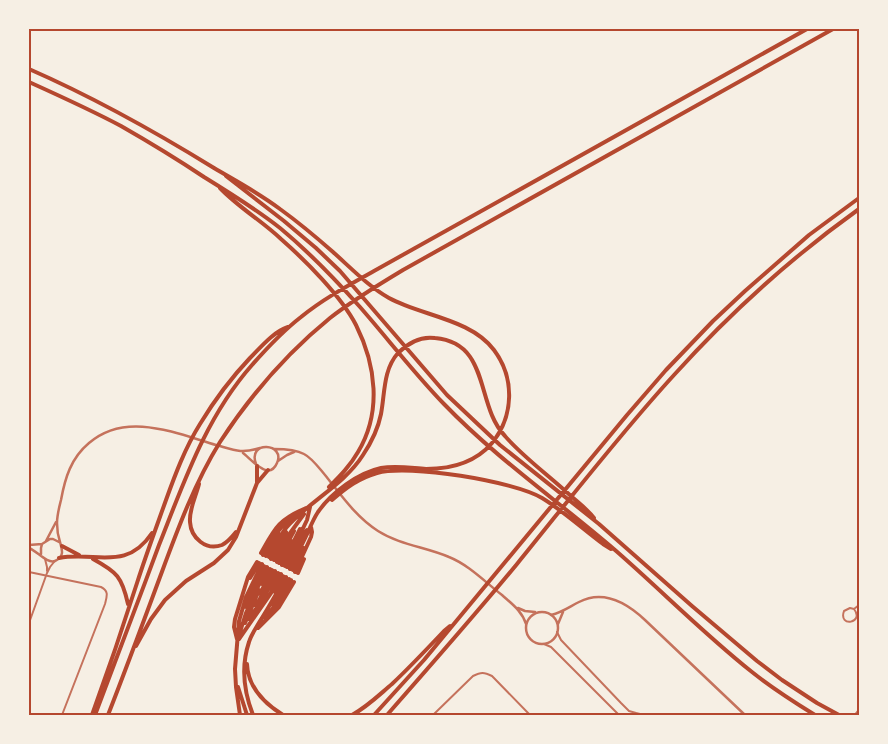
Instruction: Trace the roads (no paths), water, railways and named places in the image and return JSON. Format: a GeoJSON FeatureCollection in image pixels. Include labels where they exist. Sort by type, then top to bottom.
{"type":"FeatureCollection","features":[{"type":"Feature","properties":{"kind":"highway"},"geometry":{"type":"LineString","coordinates":[[93,715],[183,483],[207,430],[222,405],[251,365],[290,326],[307,312],[374,271],[807,29]]}},
{"type":"Feature","properties":{"kind":"highway"},"geometry":{"type":"LineString","coordinates":[[108,715],[181,521],[201,477],[224,437],[261,387],[296,348],[347,305],[403,270],[833,29]]}},
{"type":"Feature","properties":{"kind":"highway"},"geometry":{"type":"LineString","coordinates":[[29,69],[126,116],[259,194],[306,228],[362,278],[385,295],[400,303],[456,324],[479,336],[495,351],[502,363],[510,395],[507,415],[498,434],[486,449],[467,462],[451,467],[428,469],[381,468],[356,478],[342,488],[318,512],[311,527],[279,563]]}},
{"type":"Feature","properties":{"kind":"highway"},"geometry":{"type":"LineString","coordinates":[[29,82],[119,125],[156,146],[256,210],[280,229],[310,254],[334,278],[442,403],[494,451],[617,552],[751,671],[816,715]]}},
{"type":"Feature","properties":{"kind":"highway"},"geometry":{"type":"LineString","coordinates":[[218,170],[316,248],[367,301],[448,396],[500,445],[556,489],[592,514],[599,524],[757,661],[796,689],[839,715]]}},
{"type":"Feature","properties":{"kind":"highway"},"geometry":{"type":"LineString","coordinates":[[215,183],[224,193],[283,240],[340,300],[356,324],[369,357],[372,371],[374,400],[364,441],[346,469],[286,532],[279,563]]}},
{"type":"Feature","properties":{"kind":"highway"},"geometry":{"type":"LineString","coordinates":[[374,715],[424,660],[666,370],[745,291],[809,235],[859,198]]}},
{"type":"Feature","properties":{"kind":"highway"},"geometry":{"type":"LineString","coordinates":[[387,715],[481,608],[674,374],[781,270],[859,209]]}},
{"type":"Feature","properties":{"kind":"highway"},"geometry":{"type":"LineString","coordinates":[[93,715],[156,527],[186,451],[211,407],[235,375],[256,352],[282,329],[290,326]]}},
{"type":"Feature","properties":{"kind":"highway"},"geometry":{"type":"LineString","coordinates":[[279,563],[274,536],[289,519],[310,506],[349,473],[360,460],[372,441],[377,428],[381,415],[386,377],[392,361],[408,344],[422,338],[442,338],[464,348],[479,372],[491,414],[501,433],[559,485],[577,504]]}},
{"type":"Feature","properties":{"kind":"highway"},"geometry":{"type":"LineString","coordinates":[[256,465],[257,483]]}},
{"type":"Feature","properties":{"kind":"highway"},"geometry":{"type":"LineString","coordinates":[[133,650],[150,619],[165,600],[186,581],[223,556],[233,543],[257,483],[268,470]]}},
{"type":"Feature","properties":{"kind":"highway"},"geometry":{"type":"LineString","coordinates":[[318,512],[357,480],[380,472],[438,473],[468,478],[534,494],[602,544],[617,552]]}},
{"type":"Feature","properties":{"kind":"highway"},"geometry":{"type":"LineString","coordinates":[[201,477],[190,519],[194,535],[203,544],[216,546],[224,544],[238,530]]}},
{"type":"Feature","properties":{"kind":"highway"},"geometry":{"type":"LineString","coordinates":[[279,563],[307,520],[310,506]]}},
{"type":"Feature","properties":{"kind":"highway"},"geometry":{"type":"LineString","coordinates":[[61,545],[81,556],[117,558],[135,550],[145,542],[156,527]]}},
{"type":"Feature","properties":{"kind":"highway"},"geometry":{"type":"LineString","coordinates":[[279,563],[310,538],[311,527]]}},
{"type":"Feature","properties":{"kind":"highway"},"geometry":{"type":"LineString","coordinates":[[57,560],[81,556]]}},
{"type":"Feature","properties":{"kind":"highway"},"geometry":{"type":"LineString","coordinates":[[91,558],[106,566],[117,575],[125,589],[129,606]]}},
{"type":"Feature","properties":{"kind":"highway"},"geometry":{"type":"LineString","coordinates":[[254,632],[282,604],[275,572]]}},
{"type":"Feature","properties":{"kind":"highway"},"geometry":{"type":"LineString","coordinates":[[253,715],[244,681],[244,662],[249,640],[254,632],[275,572]]}},
{"type":"Feature","properties":{"kind":"highway"},"geometry":{"type":"LineString","coordinates":[[240,715],[235,677],[238,641],[246,613],[275,572]]}},
{"type":"Feature","properties":{"kind":"highway"},"geometry":{"type":"LineString","coordinates":[[238,641],[262,600],[275,572]]}},
{"type":"Feature","properties":{"kind":"highway"},"geometry":{"type":"LineString","coordinates":[[238,641],[234,627],[235,619],[248,577],[275,572]]}},
{"type":"Feature","properties":{"kind":"highway"},"geometry":{"type":"LineString","coordinates":[[352,715],[386,689],[444,631],[456,622]]}},
{"type":"Feature","properties":{"kind":"highway"},"geometry":{"type":"LineString","coordinates":[[246,652],[247,670],[255,690],[268,705],[283,715]]}},
{"type":"Feature","properties":{"kind":"highway"},"geometry":{"type":"LineString","coordinates":[[235,677],[247,715]]}},
{"type":"Feature","properties":{"kind":"street"},"geometry":{"type":"LineString","coordinates":[[29,623],[50,566],[62,553],[57,520],[68,470],[79,453],[104,432],[124,426],[150,427],[241,452],[261,469],[268,470],[274,467],[286,455],[296,451]]}},
{"type":"Feature","properties":{"kind":"street"},"geometry":{"type":"LineString","coordinates":[[241,452],[267,446],[274,449],[296,451],[306,455],[365,521],[388,536],[409,545],[449,557],[468,568],[505,598],[524,617],[527,634],[530,639],[551,647],[619,715]]}},
{"type":"Feature","properties":{"kind":"street"},"geometry":{"type":"LineString","coordinates":[[256,465],[255,454],[260,448]]}},
{"type":"Feature","properties":{"kind":"street"},"geometry":{"type":"LineString","coordinates":[[274,449],[278,454],[278,461]]}},
{"type":"Feature","properties":{"kind":"street"},"geometry":{"type":"LineString","coordinates":[[46,541],[57,520]]}},
{"type":"Feature","properties":{"kind":"street"},"geometry":{"type":"LineString","coordinates":[[29,546],[42,544],[54,539],[61,545]]}},
{"type":"Feature","properties":{"kind":"street"},"geometry":{"type":"LineString","coordinates":[[42,544],[40,552],[42,556]]}},
{"type":"Feature","properties":{"kind":"street"},"geometry":{"type":"LineString","coordinates":[[29,546],[48,561],[57,560]]}},
{"type":"Feature","properties":{"kind":"street"},"geometry":{"type":"LineString","coordinates":[[45,559],[47,574]]}},
{"type":"Feature","properties":{"kind":"street"},"geometry":{"type":"LineString","coordinates":[[29,572],[47,574],[101,587],[107,592],[62,715]]}},
{"type":"Feature","properties":{"kind":"street"},"geometry":{"type":"LineString","coordinates":[[552,615],[563,612],[581,601],[599,596],[622,602],[641,616],[745,715]]}},
{"type":"Feature","properties":{"kind":"street"},"geometry":{"type":"LineString","coordinates":[[854,609],[857,616],[855,620],[852,622],[844,620],[843,613],[847,609],[854,609],[859,606]]}},
{"type":"Feature","properties":{"kind":"street"},"geometry":{"type":"LineString","coordinates":[[517,608],[525,611],[548,613],[552,615],[558,626]]}},
{"type":"Feature","properties":{"kind":"street"},"geometry":{"type":"LineString","coordinates":[[526,624],[531,616],[539,612]]}},
{"type":"Feature","properties":{"kind":"street"},"geometry":{"type":"LineString","coordinates":[[544,644],[552,640],[557,632],[563,612]]}},
{"type":"Feature","properties":{"kind":"street"},"geometry":{"type":"LineString","coordinates":[[557,632],[561,640],[621,704],[630,711],[644,715]]}},
{"type":"Feature","properties":{"kind":"street"},"geometry":{"type":"LineString","coordinates":[[433,715],[473,676],[481,672],[492,676],[530,715]]}},
{"type":"Feature","properties":{"kind":"street"},"geometry":{"type":"LineString","coordinates":[[855,715],[859,710]]}},
{"type":"Feature","properties":{"kind":"street"},"geometry":{"type":"LineString","coordinates":[[630,715],[636,713]]}}]}
